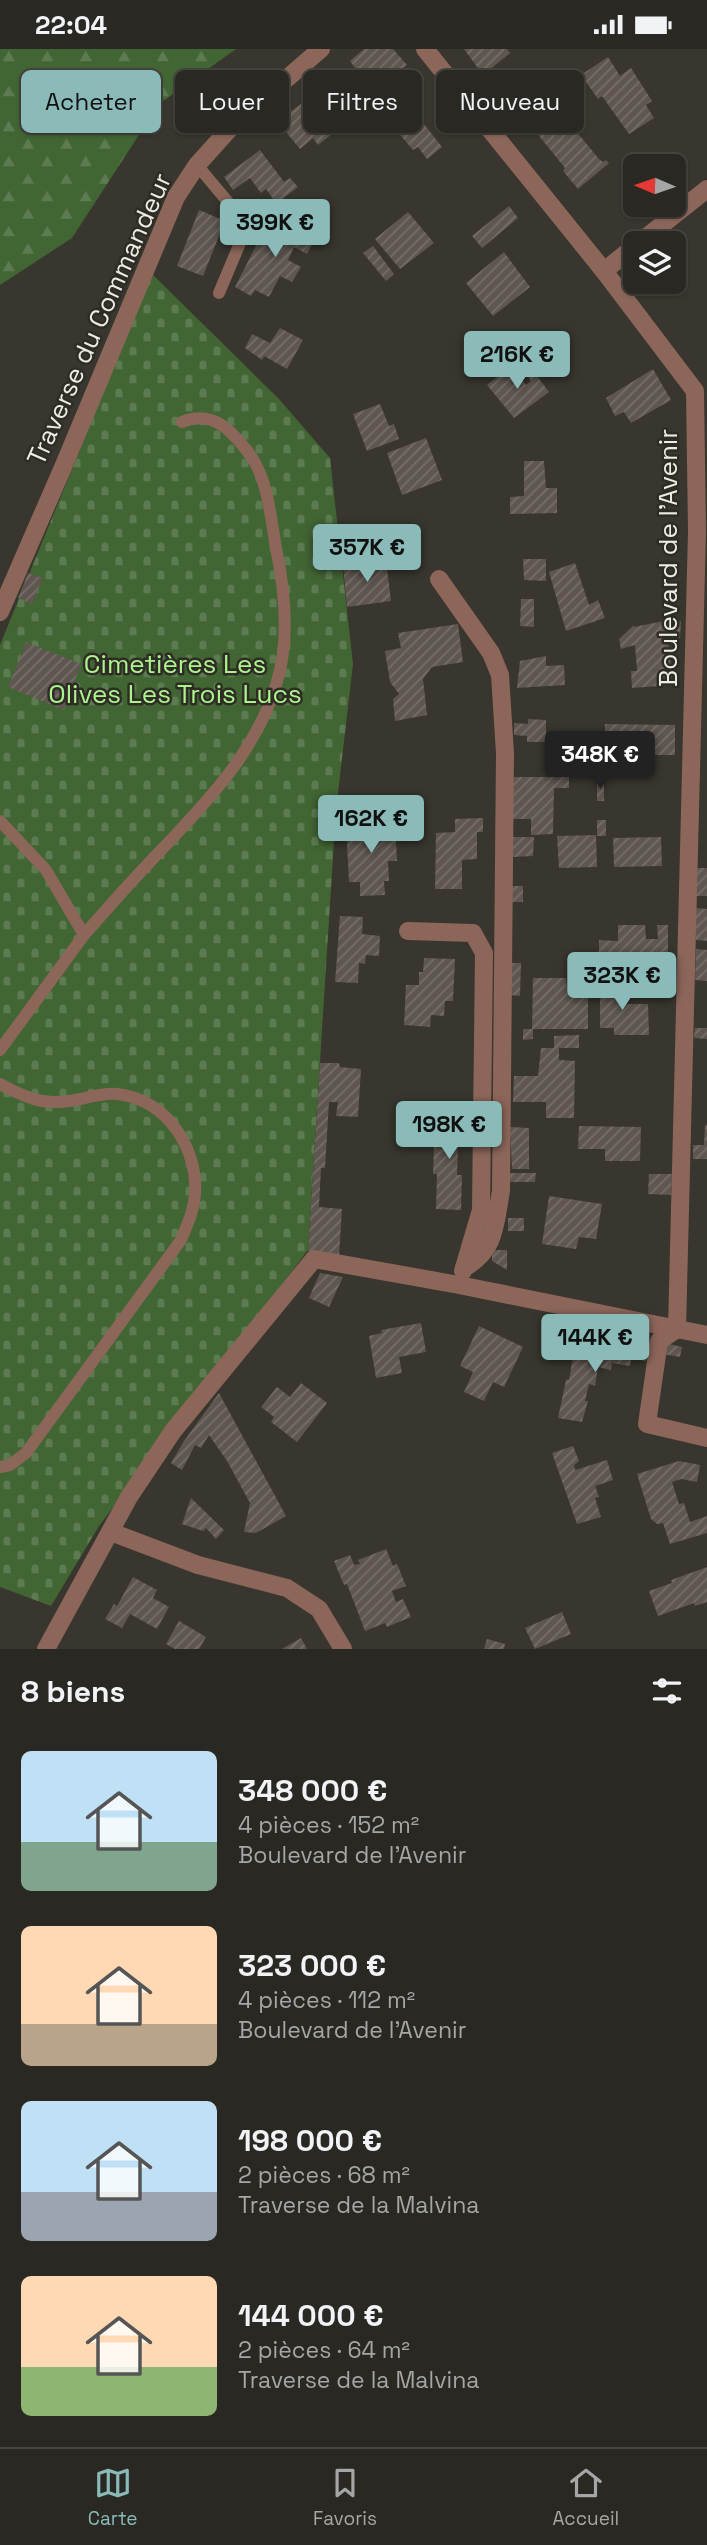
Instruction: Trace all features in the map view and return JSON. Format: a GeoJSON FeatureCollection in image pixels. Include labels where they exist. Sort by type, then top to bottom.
{"type":"FeatureCollection","features":[{"type":"Feature","properties":{"kind":"street","name":"Traverse du Commandeur"},"geometry":{"type":"LineString","coordinates":[[0,612],[176,197],[197,165],[233,125],[321,49]]}},
{"type":"Feature","properties":{"kind":"street","name":"Boulevard de l'Avenir"},"geometry":{"type":"LineString","coordinates":[[425,49],[604,271],[695,391],[702,531],[677,1329]]}},
{"type":"Feature","properties":{"kind":"street"},"geometry":{"type":"LineString","coordinates":[[654,231],[707,189]]}},
{"type":"Feature","properties":{"kind":"street"},"geometry":{"type":"LineString","coordinates":[[604,271],[623,256]]}},
{"type":"Feature","properties":{"kind":"street"},"geometry":{"type":"LineString","coordinates":[[439,579],[491,653],[500,675],[505,753],[501,1191],[493,1237],[484,1254],[462,1276]]}},
{"type":"Feature","properties":{"kind":"street"},"geometry":{"type":"LineString","coordinates":[[408,930],[473,933],[484,953],[481,1210],[462,1276]]}},
{"type":"Feature","properties":{"kind":"street"},"geometry":{"type":"LineString","coordinates":[[46,1649],[129,1497],[173,1431],[314,1259],[462,1276],[707,1335]]}},
{"type":"Feature","properties":{"kind":"street"},"geometry":{"type":"LineString","coordinates":[[677,1329],[659,1341],[647,1424],[707,1438]]}},
{"type":"Feature","properties":{"kind":"street"},"geometry":{"type":"LineString","coordinates":[[111,1532],[198,1565],[287,1588],[319,1609],[343,1649]]}},
{"type":"Feature","properties":{"kind":"lane"},"geometry":{"type":"LineString","coordinates":[[197,165],[243,220],[243,236],[219,293]]}},
{"type":"Feature","properties":{"kind":"lane"},"geometry":{"type":"LineString","coordinates":[[0,1050],[84,935],[209,800],[257,733],[277,683],[284,633],[283,580],[266,494],[253,460],[237,438],[223,425],[194,417],[182,422]]}},
{"type":"Feature","properties":{"kind":"lane"},"geometry":{"type":"LineString","coordinates":[[0,821],[46,870],[84,935]]}},
{"type":"Feature","properties":{"kind":"lane"},"geometry":{"type":"LineString","coordinates":[[0,1084],[31,1100],[46,1103],[56,1104],[106,1094],[120,1094],[148,1105],[166,1116],[188,1149],[194,1171],[195,1195],[191,1215],[181,1240],[26,1453],[10,1465],[0,1467]]}},
{"type":"Feature","properties":{"kind":"green space"},"geometry":{"type":"Polygon","coordinates":[[[0,49],[236,49],[207,70],[175,70],[175,93],[161,103],[161,70],[21,70],[21,133],[140,133],[72,238],[0,285],[0,49]]]}},
{"type":"Feature","properties":{"kind":"green space","name":"Cimetières Les Olives Les Trois Lucs"},"geometry":{"type":"Polygon","coordinates":[[[152,274],[279,399],[330,458],[353,664],[336,810],[308,1250],[99,1526],[51,1606],[0,1587],[0,645],[152,274]]]}},
{"type":"Feature","properties":{"kind":"building"},"geometry":{"type":"Polygon","coordinates":[[[364,49],[393,49],[407,65],[401,70],[357,70],[350,61],[364,49]]]}},
{"type":"Feature","properties":{"kind":"building"},"geometry":{"type":"Polygon","coordinates":[[[464,49],[507,49],[510,53],[489,70],[479,70],[464,49]]]}},
{"type":"Feature","properties":{"kind":"building"},"geometry":{"type":"Polygon","coordinates":[[[608,57],[620,76],[631,68],[652,101],[646,105],[654,118],[629,134],[602,96],[598,99],[584,79],[584,73],[608,57]]]}},
{"type":"Feature","properties":{"kind":"building"},"geometry":{"type":"Polygon","coordinates":[[[303,102],[303,133],[333,133],[318,145],[313,138],[300,149],[287,133],[289,106],[292,111],[303,102]]]}},
{"type":"Feature","properties":{"kind":"building"},"geometry":{"type":"Polygon","coordinates":[[[422,122],[442,147],[427,159],[418,147],[413,150],[399,133],[422,133],[422,122]]]}},
{"type":"Feature","properties":{"kind":"building"},"geometry":{"type":"Polygon","coordinates":[[[537,133],[578,133],[599,159],[609,163],[578,189],[563,171],[565,168],[537,133]]]}},
{"type":"Feature","properties":{"kind":"building"},"geometry":{"type":"Polygon","coordinates":[[[260,150],[284,182],[290,178],[298,187],[282,199],[273,199],[266,189],[261,193],[250,178],[233,190],[224,177],[260,150]]]}},
{"type":"Feature","properties":{"kind":"building"},"geometry":{"type":"Polygon","coordinates":[[[509,206],[518,218],[482,248],[472,236],[509,206]]]}},
{"type":"Feature","properties":{"kind":"building"},"geometry":{"type":"Polygon","coordinates":[[[199,210],[225,221],[203,276],[177,266],[199,210]]]}},
{"type":"Feature","properties":{"kind":"building"},"geometry":{"type":"Polygon","coordinates":[[[408,212],[434,243],[400,269],[375,239],[408,212]]]}},
{"type":"Feature","properties":{"kind":"building"},"geometry":{"type":"Polygon","coordinates":[[[291,219],[318,233],[307,254],[294,247],[288,260],[301,267],[292,282],[280,276],[269,297],[255,290],[251,296],[235,287],[263,232],[280,240],[291,219]]]}},
{"type":"Feature","properties":{"kind":"building"},"geometry":{"type":"Polygon","coordinates":[[[373,246],[394,274],[386,281],[363,253],[373,246]]]}},
{"type":"Feature","properties":{"kind":"building"},"geometry":{"type":"Polygon","coordinates":[[[504,252],[530,287],[493,316],[466,283],[504,252]]]}},
{"type":"Feature","properties":{"kind":"building"},"geometry":{"type":"Polygon","coordinates":[[[280,328],[303,340],[287,369],[264,356],[262,360],[245,348],[252,334],[270,343],[280,328]]]}},
{"type":"Feature","properties":{"kind":"building"},"geometry":{"type":"Polygon","coordinates":[[[511,366],[526,385],[531,381],[528,377],[534,372],[549,392],[514,418],[487,385],[511,366]]]}},
{"type":"Feature","properties":{"kind":"building"},"geometry":{"type":"Polygon","coordinates":[[[653,369],[671,400],[631,423],[624,412],[615,416],[606,398],[653,369]]]}},
{"type":"Feature","properties":{"kind":"building"},"geometry":{"type":"Polygon","coordinates":[[[380,404],[389,426],[394,424],[399,439],[367,451],[353,414],[380,404]]]}},
{"type":"Feature","properties":{"kind":"building"},"geometry":{"type":"Polygon","coordinates":[[[426,438],[442,480],[402,495],[387,453],[426,438]]]}},
{"type":"Feature","properties":{"kind":"building"},"geometry":{"type":"Polygon","coordinates":[[[524,461],[544,461],[546,488],[557,488],[557,513],[510,514],[510,497],[524,496],[524,461]]]}},
{"type":"Feature","properties":{"kind":"building"},"geometry":{"type":"Polygon","coordinates":[[[523,559],[546,559],[546,581],[524,580],[523,559]]]}},
{"type":"Feature","properties":{"kind":"building"},"geometry":{"type":"Polygon","coordinates":[[[386,560],[391,601],[347,607],[343,566],[386,560]]]}},
{"type":"Feature","properties":{"kind":"building"},"geometry":{"type":"Polygon","coordinates":[[[575,563],[589,605],[598,600],[605,618],[566,631],[549,572],[575,563]]]}},
{"type":"Feature","properties":{"kind":"building"},"geometry":{"type":"Polygon","coordinates":[[[28,573],[43,578],[32,604],[18,598],[28,573]]]}},
{"type":"Feature","properties":{"kind":"building"},"geometry":{"type":"Polygon","coordinates":[[[521,599],[534,599],[534,627],[520,626],[521,599]]]}},
{"type":"Feature","properties":{"kind":"building"},"geometry":{"type":"Polygon","coordinates":[[[664,621],[665,624],[681,621],[680,638],[668,640],[673,685],[632,688],[631,671],[637,671],[635,645],[621,649],[619,639],[634,625],[664,621]]]}},
{"type":"Feature","properties":{"kind":"building"},"geometry":{"type":"Polygon","coordinates":[[[458,624],[463,662],[432,667],[423,679],[427,715],[395,721],[393,699],[399,694],[390,682],[385,651],[401,648],[398,633],[458,624]]]}},
{"type":"Feature","properties":{"kind":"building"},"geometry":{"type":"Polygon","coordinates":[[[26,642],[81,664],[64,710],[8,687],[26,642]]]}},
{"type":"Feature","properties":{"kind":"building"},"geometry":{"type":"Polygon","coordinates":[[[546,656],[546,666],[564,665],[565,685],[517,688],[520,661],[546,656]]]}},
{"type":"Feature","properties":{"kind":"building"},"geometry":{"type":"Polygon","coordinates":[[[528,719],[546,720],[546,742],[527,742],[527,736],[514,735],[514,723],[528,724],[528,719]]]}},
{"type":"Feature","properties":{"kind":"building"},"geometry":{"type":"Polygon","coordinates":[[[605,724],[675,725],[675,755],[631,755],[631,740],[605,739],[605,724]]]}},
{"type":"Feature","properties":{"kind":"building"},"geometry":{"type":"Polygon","coordinates":[[[513,777],[569,777],[569,788],[554,788],[553,834],[531,835],[531,819],[513,819],[513,777]]]}},
{"type":"Feature","properties":{"kind":"building"},"geometry":{"type":"Polygon","coordinates":[[[597,781],[604,781],[604,801],[597,801],[597,781]]]}},
{"type":"Feature","properties":{"kind":"building"},"geometry":{"type":"Polygon","coordinates":[[[483,818],[483,832],[477,832],[477,859],[462,860],[462,889],[435,889],[436,833],[455,832],[455,819],[483,818]]]}},
{"type":"Feature","properties":{"kind":"building"},"geometry":{"type":"Polygon","coordinates":[[[597,820],[606,820],[606,836],[597,836],[597,820]]]}},
{"type":"Feature","properties":{"kind":"building"},"geometry":{"type":"Polygon","coordinates":[[[395,821],[397,861],[388,861],[389,881],[384,881],[385,895],[360,896],[360,882],[349,882],[346,824],[395,821]]]}},
{"type":"Feature","properties":{"kind":"building"},"geometry":{"type":"Polygon","coordinates":[[[596,835],[597,867],[559,868],[557,836],[596,835]]]}},
{"type":"Feature","properties":{"kind":"building"},"geometry":{"type":"Polygon","coordinates":[[[512,837],[534,837],[533,856],[513,857],[512,837]]]}},
{"type":"Feature","properties":{"kind":"building"},"geometry":{"type":"Polygon","coordinates":[[[661,837],[662,866],[614,867],[613,838],[661,837]]]}},
{"type":"Feature","properties":{"kind":"building"},"geometry":{"type":"Polygon","coordinates":[[[696,868],[707,868],[707,896],[695,896],[696,868]]]}},
{"type":"Feature","properties":{"kind":"building"},"geometry":{"type":"Polygon","coordinates":[[[512,886],[523,886],[523,902],[511,902],[512,886]]]}},
{"type":"Feature","properties":{"kind":"building"},"geometry":{"type":"Polygon","coordinates":[[[696,908],[707,909],[707,941],[696,940],[696,908]]]}},
{"type":"Feature","properties":{"kind":"building"},"geometry":{"type":"Polygon","coordinates":[[[340,916],[363,917],[362,934],[380,936],[379,956],[366,955],[365,964],[359,963],[358,983],[335,982],[340,916]]]}},
{"type":"Feature","properties":{"kind":"building"},"geometry":{"type":"Polygon","coordinates":[[[618,925],[645,925],[646,939],[658,939],[657,925],[668,925],[668,960],[599,960],[599,940],[618,941],[618,925]]]}},
{"type":"Feature","properties":{"kind":"building"},"geometry":{"type":"Polygon","coordinates":[[[696,949],[707,950],[707,981],[695,980],[696,949]]]}},
{"type":"Feature","properties":{"kind":"building"},"geometry":{"type":"Polygon","coordinates":[[[424,958],[455,959],[453,1001],[445,1001],[444,1016],[431,1015],[430,1027],[404,1025],[406,985],[419,985],[419,972],[423,972],[424,958]]]}},
{"type":"Feature","properties":{"kind":"building"},"geometry":{"type":"Polygon","coordinates":[[[510,963],[521,963],[520,996],[510,995],[510,963]]]}},
{"type":"Feature","properties":{"kind":"building"},"geometry":{"type":"Polygon","coordinates":[[[533,978],[566,978],[567,987],[588,987],[588,1029],[533,1029],[533,1039],[523,1040],[523,1029],[532,1029],[533,978]]]}},
{"type":"Feature","properties":{"kind":"building"},"geometry":{"type":"Polygon","coordinates":[[[600,984],[624,984],[624,1004],[648,1004],[649,1035],[614,1035],[614,1028],[600,1028],[600,984]]]}},
{"type":"Feature","properties":{"kind":"building"},"geometry":{"type":"Polygon","coordinates":[[[695,1028],[707,1028],[707,1039],[694,1038],[695,1028]]]}},
{"type":"Feature","properties":{"kind":"building"},"geometry":{"type":"Polygon","coordinates":[[[579,1035],[579,1048],[559,1048],[559,1060],[575,1061],[574,1118],[546,1118],[546,1102],[513,1102],[514,1076],[538,1076],[541,1048],[554,1048],[554,1036],[579,1035]]]}},
{"type":"Feature","properties":{"kind":"building"},"geometry":{"type":"Polygon","coordinates":[[[320,1063],[339,1063],[340,1067],[361,1069],[358,1117],[336,1116],[338,1102],[329,1102],[325,1168],[321,1168],[319,1207],[342,1209],[339,1256],[308,1251],[320,1063]]]}},
{"type":"Feature","properties":{"kind":"building"},"geometry":{"type":"Polygon","coordinates":[[[439,1112],[464,1113],[463,1147],[458,1147],[457,1175],[462,1175],[461,1210],[436,1209],[437,1174],[433,1174],[434,1146],[438,1146],[439,1112]]]}},
{"type":"Feature","properties":{"kind":"building"},"geometry":{"type":"Polygon","coordinates":[[[705,1125],[707,1159],[693,1159],[693,1145],[704,1145],[705,1125]]]}},
{"type":"Feature","properties":{"kind":"building"},"geometry":{"type":"Polygon","coordinates":[[[579,1126],[641,1127],[640,1161],[605,1161],[605,1149],[578,1149],[579,1126]]]}},
{"type":"Feature","properties":{"kind":"building"},"geometry":{"type":"Polygon","coordinates":[[[510,1127],[529,1128],[529,1169],[512,1169],[510,1127]]]}},
{"type":"Feature","properties":{"kind":"building"},"geometry":{"type":"Polygon","coordinates":[[[507,1173],[536,1173],[535,1182],[507,1182],[507,1173]]]}},
{"type":"Feature","properties":{"kind":"building"},"geometry":{"type":"Polygon","coordinates":[[[649,1174],[672,1174],[671,1195],[648,1194],[649,1174]]]}},
{"type":"Feature","properties":{"kind":"building"},"geometry":{"type":"Polygon","coordinates":[[[549,1196],[602,1204],[596,1239],[579,1237],[576,1249],[542,1244],[549,1196]]]}},
{"type":"Feature","properties":{"kind":"building"},"geometry":{"type":"Polygon","coordinates":[[[508,1218],[524,1218],[524,1231],[508,1231],[508,1218]]]}},
{"type":"Feature","properties":{"kind":"building"},"geometry":{"type":"Polygon","coordinates":[[[492,1250],[507,1250],[507,1270],[492,1261],[492,1250]]]}},
{"type":"Feature","properties":{"kind":"building"},"geometry":{"type":"Polygon","coordinates":[[[320,1273],[343,1277],[329,1307],[309,1298],[320,1273]]]}},
{"type":"Feature","properties":{"kind":"building"},"geometry":{"type":"Polygon","coordinates":[[[421,1323],[426,1352],[399,1357],[402,1373],[376,1378],[369,1336],[382,1333],[381,1330],[421,1323]]]}},
{"type":"Feature","properties":{"kind":"building"},"geometry":{"type":"Polygon","coordinates":[[[479,1326],[523,1347],[504,1387],[493,1382],[484,1401],[464,1392],[473,1372],[460,1366],[479,1326]]]}},
{"type":"Feature","properties":{"kind":"building"},"geometry":{"type":"Polygon","coordinates":[[[617,1337],[650,1343],[646,1361],[631,1358],[630,1366],[612,1363],[611,1370],[598,1367],[595,1386],[589,1384],[582,1422],[558,1418],[574,1351],[614,1354],[617,1337]]]}},
{"type":"Feature","properties":{"kind":"building"},"geometry":{"type":"Polygon","coordinates":[[[665,1343],[682,1347],[680,1357],[663,1354],[665,1343]]]}},
{"type":"Feature","properties":{"kind":"building"},"geometry":{"type":"Polygon","coordinates":[[[301,1383],[327,1403],[297,1442],[271,1422],[274,1417],[261,1407],[277,1387],[290,1397],[301,1383]]]}},
{"type":"Feature","properties":{"kind":"building"},"geometry":{"type":"Polygon","coordinates":[[[219,1393],[286,1516],[256,1533],[244,1532],[250,1503],[209,1435],[201,1448],[195,1445],[182,1470],[171,1463],[219,1393]]]}},
{"type":"Feature","properties":{"kind":"building"},"geometry":{"type":"Polygon","coordinates":[[[573,1446],[579,1461],[574,1465],[575,1470],[607,1460],[613,1480],[595,1486],[599,1497],[595,1498],[601,1517],[577,1524],[552,1453],[573,1446]]]}},
{"type":"Feature","properties":{"kind":"building"},"geometry":{"type":"Polygon","coordinates":[[[679,1461],[700,1465],[697,1482],[681,1479],[672,1482],[679,1504],[684,1503],[690,1522],[707,1516],[707,1533],[670,1544],[663,1523],[657,1524],[651,1519],[637,1474],[679,1461]]]}},
{"type":"Feature","properties":{"kind":"building"},"geometry":{"type":"Polygon","coordinates":[[[191,1498],[224,1530],[216,1539],[206,1528],[203,1531],[182,1524],[191,1498]]]}},
{"type":"Feature","properties":{"kind":"building"},"geometry":{"type":"Polygon","coordinates":[[[386,1549],[393,1566],[397,1564],[406,1586],[392,1591],[396,1602],[403,1599],[411,1617],[387,1627],[385,1623],[365,1631],[347,1584],[344,1585],[334,1561],[350,1555],[354,1565],[360,1564],[358,1560],[386,1549]]]}},
{"type":"Feature","properties":{"kind":"building"},"geometry":{"type":"Polygon","coordinates":[[[707,1567],[707,1602],[695,1606],[694,1603],[658,1616],[649,1591],[707,1567]]]}},
{"type":"Feature","properties":{"kind":"building"},"geometry":{"type":"Polygon","coordinates":[[[133,1577],[157,1590],[153,1598],[169,1607],[157,1629],[130,1614],[122,1628],[105,1619],[114,1604],[117,1606],[133,1577]]]}},
{"type":"Feature","properties":{"kind":"building"},"geometry":{"type":"Polygon","coordinates":[[[562,1612],[571,1634],[535,1649],[525,1628],[562,1612]]]}},
{"type":"Feature","properties":{"kind":"building"},"geometry":{"type":"Polygon","coordinates":[[[179,1621],[206,1637],[199,1649],[175,1649],[166,1644],[179,1621]]]}},
{"type":"Feature","properties":{"kind":"building"},"geometry":{"type":"Polygon","coordinates":[[[301,1638],[307,1649],[282,1649],[301,1638]]]}},
{"type":"Feature","properties":{"kind":"building"},"geometry":{"type":"Polygon","coordinates":[[[487,1639],[505,1644],[504,1649],[484,1649],[487,1639]]]}}]}
